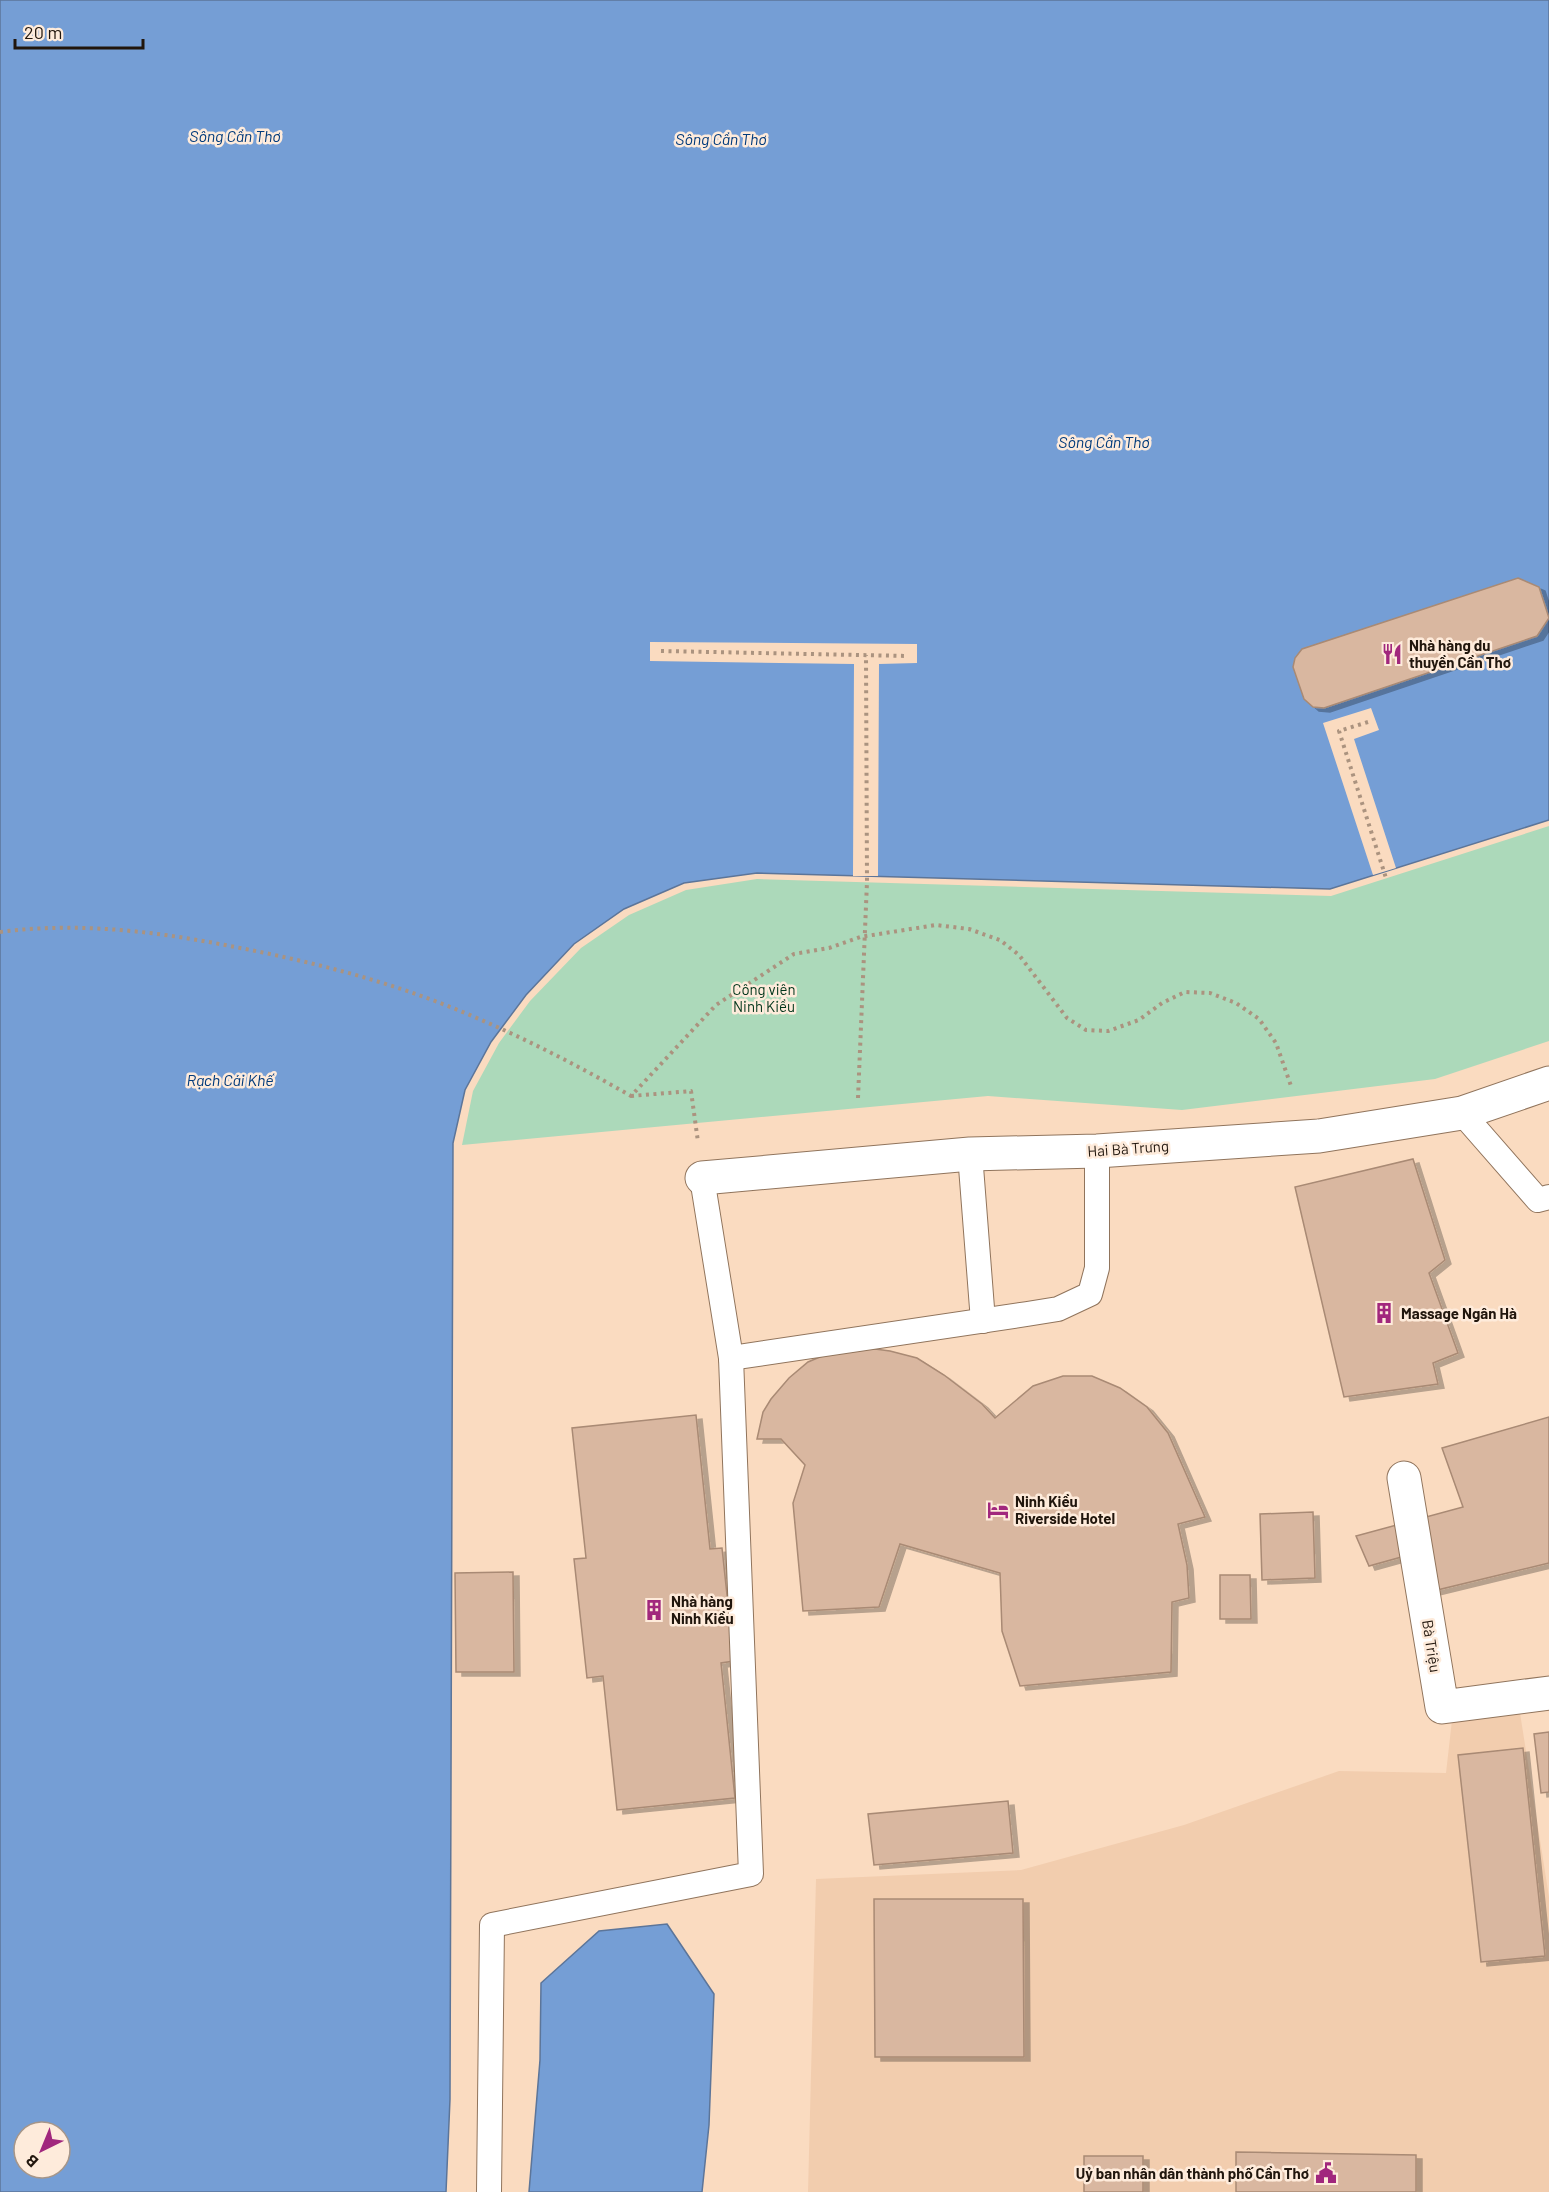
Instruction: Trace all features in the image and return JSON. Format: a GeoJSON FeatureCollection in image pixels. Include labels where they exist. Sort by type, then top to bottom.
{"type":"FeatureCollection","features":[{"type":"Feature","properties":{"kind":"street","name":"Hai Bà Trưng"},"geometry":{"type":"LineString","coordinates":[[702,1178],[969,1154],[1097,1151],[1319,1136],[1462,1113],[1549,1083]]}},
{"type":"Feature","properties":{"kind":"street","name":"Bà Triệu"},"geometry":{"type":"LineString","coordinates":[[1404,1478],[1442,1707],[1549,1693]]}},
{"type":"Feature","properties":{"kind":"lane"},"geometry":{"type":"LineString","coordinates":[[1462,1113],[1538,1200],[1549,1197]]}},
{"type":"Feature","properties":{"kind":"lane"},"geometry":{"type":"LineString","coordinates":[[730,1358],[1058,1309],[1090,1294],[1097,1268],[1097,1151]]}},
{"type":"Feature","properties":{"kind":"lane"},"geometry":{"type":"LineString","coordinates":[[969,1154],[983,1321]]}},
{"type":"Feature","properties":{"kind":"lane"},"geometry":{"type":"LineString","coordinates":[[489,2192],[492,1925],[751,1874],[730,1358],[702,1178]]}},
{"type":"Feature","properties":{"kind":"path"},"geometry":{"type":"LineString","coordinates":[[661,651],[908,656]]}},
{"type":"Feature","properties":{"kind":"path"},"geometry":{"type":"LineString","coordinates":[[858,1098],[867,882],[866,655]]}},
{"type":"Feature","properties":{"kind":"path"},"geometry":{"type":"LineString","coordinates":[[1368,722],[1339,731],[1386,878]]}},
{"type":"Feature","properties":{"kind":"path"},"geometry":{"type":"LineString","coordinates":[[631,1096],[716,1005],[794,954],[829,948],[864,936],[936,925],[969,929],[1000,940],[1019,955],[1067,1018],[1086,1030],[1108,1031],[1139,1020],[1162,1003],[1185,992],[1210,993],[1236,1003],[1259,1019],[1276,1043],[1291,1086]]}},
{"type":"Feature","properties":{"kind":"path"},"geometry":{"type":"LineString","coordinates":[[0,932],[56,928],[168,934],[289,957],[364,977],[494,1025],[597,1076],[631,1096],[691,1091],[702,1178]]}},
{"type":"Feature","properties":{"kind":"shaded area"},"geometry":{"type":"Polygon","coordinates":[[[1520,1713],[1549,1897],[1549,2192],[808,2192],[816,1879],[1021,1870],[1184,1825],[1339,1771],[1446,1773],[1452,1720],[1520,1713]]]}},
{"type":"Feature","properties":{"kind":"green space","name":"Công viên Ninh Kiều"},"geometry":{"type":"Polygon","coordinates":[[[1549,826],[1549,1041],[1435,1079],[1182,1110],[988,1096],[462,1145],[473,1091],[499,1043],[530,1001],[581,948],[629,915],[686,890],[757,879],[1331,896],[1549,826]]]}},
{"type":"Feature","properties":{"kind":"water","name":"Sông Cần Thơ"},"geometry":{"type":"Polygon","coordinates":[[[0,0],[1549,0],[1549,820],[1330,889],[757,873],[684,883],[624,909],[574,944],[526,995],[491,1042],[465,1090],[453,1143],[450,2099],[446,2192],[0,2192],[0,0]]]}},
{"type":"Feature","properties":{"kind":"water"},"geometry":{"type":"Polygon","coordinates":[[[667,1924],[714,1994],[709,2125],[702,2192],[529,2192],[540,2060],[541,1983],[599,1931],[667,1924]]]}},
{"type":"Feature","properties":{"kind":"pier"},"geometry":{"type":"Polygon","coordinates":[[[650,642],[917,644],[917,663],[879,664],[878,876],[853,876],[854,664],[650,661],[650,642]]]}},
{"type":"Feature","properties":{"kind":"pier"},"geometry":{"type":"Polygon","coordinates":[[[1371,708],[1379,730],[1354,739],[1396,868],[1373,875],[1323,723],[1371,708]]]}},
{"type":"Feature","properties":{"kind":"building"},"geometry":{"type":"Polygon","coordinates":[[[1518,578],[1539,587],[1549,618],[1537,636],[1324,708],[1313,707],[1304,699],[1293,667],[1295,658],[1302,649],[1518,578]]]}},
{"type":"Feature","properties":{"kind":"building","name":"Massage Ngân Hà"},"geometry":{"type":"Polygon","coordinates":[[[1413,1159],[1445,1260],[1429,1273],[1458,1353],[1433,1363],[1438,1384],[1344,1397],[1295,1187],[1413,1159]]]}},
{"type":"Feature","properties":{"kind":"building","name":"Ninh Kiều Riverside Hotel"},"geometry":{"type":"Polygon","coordinates":[[[860,1347],[917,1358],[982,1404],[995,1418],[1033,1386],[1063,1376],[1092,1376],[1120,1388],[1147,1407],[1168,1433],[1205,1517],[1178,1524],[1187,1565],[1189,1598],[1172,1602],[1171,1672],[1020,1686],[1002,1631],[1000,1573],[900,1544],[879,1607],[803,1611],[793,1503],[805,1465],[781,1439],[757,1439],[763,1412],[789,1378],[808,1362],[834,1351],[860,1347]]]}},
{"type":"Feature","properties":{"kind":"building","name":"Nhà hàng Ninh Kiều"},"geometry":{"type":"Polygon","coordinates":[[[696,1415],[710,1549],[722,1548],[734,1661],[721,1663],[735,1798],[617,1810],[603,1676],[587,1678],[574,1559],[586,1558],[572,1428],[696,1415]]]}},
{"type":"Feature","properties":{"kind":"building"},"geometry":{"type":"Polygon","coordinates":[[[1549,1417],[1549,1563],[1433,1591],[1416,1553],[1369,1566],[1356,1536],[1463,1507],[1442,1448],[1549,1417]]]}},
{"type":"Feature","properties":{"kind":"building"},"geometry":{"type":"Polygon","coordinates":[[[1313,1512],[1315,1578],[1262,1580],[1260,1514],[1313,1512]]]}},
{"type":"Feature","properties":{"kind":"building"},"geometry":{"type":"Polygon","coordinates":[[[513,1572],[514,1672],[456,1672],[455,1573],[513,1572]]]}},
{"type":"Feature","properties":{"kind":"building"},"geometry":{"type":"Polygon","coordinates":[[[1220,1575],[1250,1575],[1251,1619],[1220,1619],[1220,1575]]]}},
{"type":"Feature","properties":{"kind":"building"},"geometry":{"type":"Polygon","coordinates":[[[1549,1732],[1549,1792],[1541,1793],[1534,1734],[1549,1732]]]}},
{"type":"Feature","properties":{"kind":"building"},"geometry":{"type":"Polygon","coordinates":[[[1523,1748],[1545,1956],[1481,1962],[1458,1755],[1523,1748]]]}},
{"type":"Feature","properties":{"kind":"building"},"geometry":{"type":"Polygon","coordinates":[[[1008,1801],[1013,1853],[874,1865],[868,1814],[1008,1801]]]}},
{"type":"Feature","properties":{"kind":"building"},"geometry":{"type":"Polygon","coordinates":[[[874,1899],[1023,1899],[1024,2057],[875,2057],[874,1899]]]}},
{"type":"Feature","properties":{"kind":"building","name":"Uỷ ban nhân dân thành phố Cần Thơ"},"geometry":{"type":"Polygon","coordinates":[[[1236,2152],[1416,2155],[1416,2192],[1236,2192],[1236,2152]]]}},
{"type":"Feature","properties":{"kind":"building"},"geometry":{"type":"Polygon","coordinates":[[[1084,2156],[1143,2156],[1143,2192],[1084,2192],[1084,2156]]]}},
{"type":"Feature","properties":{"kind":"place","name":"Nhà hàng du thuyền Cần Thơ"},"geometry":{"type":"Point","coordinates":[1392,654]}},
{"type":"Feature","properties":{"kind":"place","name":"Massage Ngân Hà"},"geometry":{"type":"Point","coordinates":[1384,1313]}},
{"type":"Feature","properties":{"kind":"place","name":"Ninh Kiều Riverside Hotel"},"geometry":{"type":"Point","coordinates":[998,1510]}},
{"type":"Feature","properties":{"kind":"place","name":"Nhà hàng Ninh Kiều"},"geometry":{"type":"Point","coordinates":[654,1610]}},
{"type":"Feature","properties":{"kind":"place","name":"Uỷ ban nhân dân thành phố Cần Thơ"},"geometry":{"type":"Point","coordinates":[1326,2173]}},
{"type":"Feature","properties":{"kind":"water label","name":"Rạch Cái Khế"},"geometry":{"type":"Point","coordinates":[230,1079]}}]}
